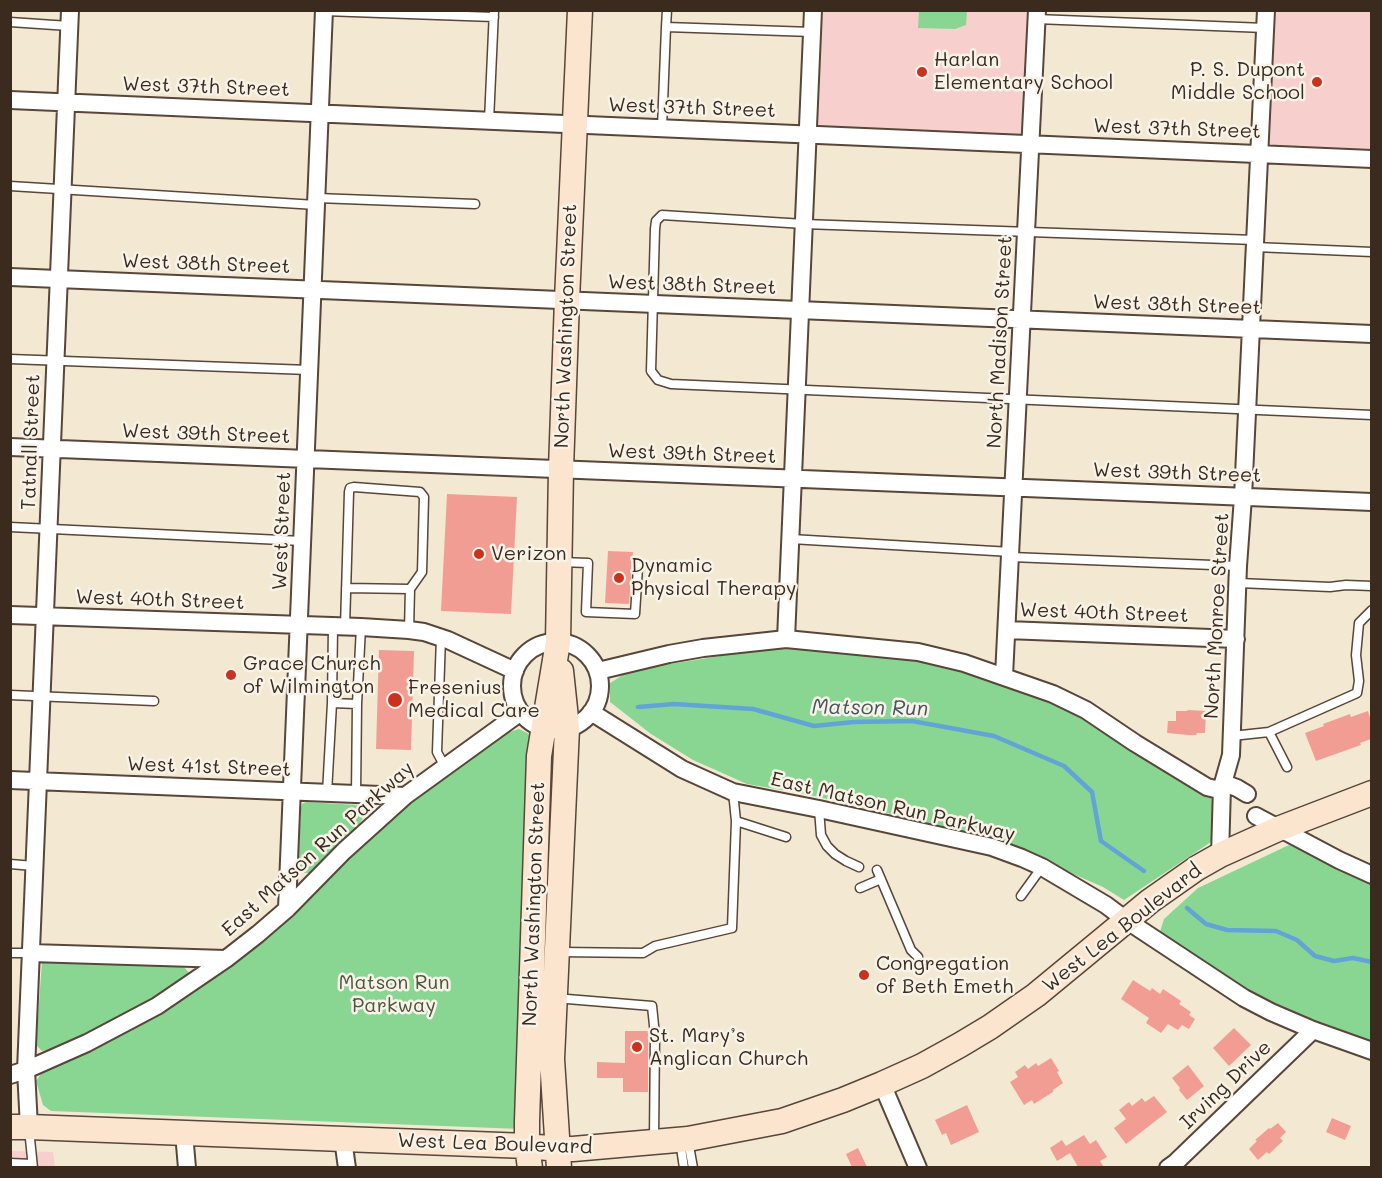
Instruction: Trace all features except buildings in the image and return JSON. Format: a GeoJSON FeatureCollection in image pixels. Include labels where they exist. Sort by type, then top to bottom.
{"type":"FeatureCollection","features":[{"type":"Feature","properties":{"kind":"main road","name":"North Washington Street"},"geometry":{"type":"LineString","coordinates":[[559,1158],[552,1059],[567,728],[558,642],[561,469],[580,10]]}},
{"type":"Feature","properties":{"kind":"main road","name":"North Washington Street"},"geometry":{"type":"LineString","coordinates":[[528,1156],[530,1009],[539,756],[558,642]]}},
{"type":"Feature","properties":{"kind":"main road","name":"West Lea Boulevard"},"geometry":{"type":"LineString","coordinates":[[17,1126],[343,1139],[559,1158],[684,1140],[782,1121],[843,1100],[922,1066],[990,1027],[1054,981],[1126,920],[1177,882],[1267,826],[1371,793]]}},
{"type":"Feature","properties":{"kind":"street"},"geometry":{"type":"LineString","coordinates":[[786,639],[813,10]]}},
{"type":"Feature","properties":{"kind":"street","name":"North Monroe Street"},"geometry":{"type":"LineString","coordinates":[[1231,755],[1266,10]]}},
{"type":"Feature","properties":{"kind":"street","name":"West Street"},"geometry":{"type":"LineString","coordinates":[[287,909],[324,11]]}},
{"type":"Feature","properties":{"kind":"street","name":"North Madison Street"},"geometry":{"type":"LineString","coordinates":[[1004,676],[1036,15]]}},
{"type":"Feature","properties":{"kind":"street","name":"Tatnall Street"},"geometry":{"type":"LineString","coordinates":[[17,1126],[18,1073],[31,953],[69,18]]}},
{"type":"Feature","properties":{"kind":"street","name":"West 37th Street"},"geometry":{"type":"LineString","coordinates":[[10,100],[1371,159]]}},
{"type":"Feature","properties":{"kind":"street","name":"West 38th Street"},"geometry":{"type":"LineString","coordinates":[[10,277],[1371,334]]}},
{"type":"Feature","properties":{"kind":"street","name":"West 39th Street"},"geometry":{"type":"LineString","coordinates":[[10,447],[1371,502]]}},
{"type":"Feature","properties":{"kind":"street","name":"West 40th Street"},"geometry":{"type":"LineString","coordinates":[[10,615],[409,630],[441,637],[515,671]]}},
{"type":"Feature","properties":{"kind":"street","name":"West 40th Street"},"geometry":{"type":"LineString","coordinates":[[1007,630],[1236,639]]}},
{"type":"Feature","properties":{"kind":"street"},"geometry":{"type":"LineString","coordinates":[[597,671],[715,646],[786,639],[918,652],[964,663],[1053,694],[1086,710],[1207,787],[1215,789],[1229,785],[1247,794]]}},
{"type":"Feature","properties":{"kind":"street"},"geometry":{"type":"LineString","coordinates":[[558,642],[582,651],[591,660],[597,671],[600,685],[591,712],[580,723],[555,730],[543,728],[530,721],[521,712],[517,706],[512,685],[515,671],[522,659],[532,650],[544,644],[558,642]]}},
{"type":"Feature","properties":{"kind":"street","name":"East Matson Run Parkway"},"geometry":{"type":"LineString","coordinates":[[18,1073],[87,1042],[157,1006],[226,958],[287,909],[344,851],[405,796],[521,712]]}},
{"type":"Feature","properties":{"kind":"street","name":"East Matson Run Parkway"},"geometry":{"type":"LineString","coordinates":[[591,712],[682,769],[733,792],[1007,851],[1042,867],[1106,905],[1244,998],[1313,1030],[1371,1051]]}},
{"type":"Feature","properties":{"kind":"street"},"geometry":{"type":"LineString","coordinates":[[1220,855],[1222,788],[1231,755]]}},
{"type":"Feature","properties":{"kind":"street"},"geometry":{"type":"LineString","coordinates":[[1231,755],[1247,794],[1267,826],[1371,875]]}},
{"type":"Feature","properties":{"kind":"street","name":"West 41st Street"},"geometry":{"type":"LineString","coordinates":[[10,780],[405,796]]}},
{"type":"Feature","properties":{"kind":"street"},"geometry":{"type":"LineString","coordinates":[[31,953],[226,958]]}},
{"type":"Feature","properties":{"kind":"street","name":"Irving Drive"},"geometry":{"type":"LineString","coordinates":[[1168,1167],[1184,1155],[1313,1030]]}},
{"type":"Feature","properties":{"kind":"street"},"geometry":{"type":"LineString","coordinates":[[882,1084],[918,1167]]}},
{"type":"Feature","properties":{"kind":"street"},"geometry":{"type":"LineString","coordinates":[[184,1133],[187,1167]]}},
{"type":"Feature","properties":{"kind":"street"},"geometry":{"type":"LineString","coordinates":[[343,1139],[347,1167]]}},
{"type":"Feature","properties":{"kind":"lane"},"geometry":{"type":"LineString","coordinates":[[662,128],[667,10]]}},
{"type":"Feature","properties":{"kind":"lane"},"geometry":{"type":"LineString","coordinates":[[324,11],[494,14],[489,121]]}},
{"type":"Feature","properties":{"kind":"lane"},"geometry":{"type":"LineString","coordinates":[[1036,15],[1265,28]]}},
{"type":"Feature","properties":{"kind":"lane"},"geometry":{"type":"LineString","coordinates":[[10,22],[69,18]]}},
{"type":"Feature","properties":{"kind":"lane"},"geometry":{"type":"LineString","coordinates":[[666,27],[812,32]]}},
{"type":"Feature","properties":{"kind":"lane"},"geometry":{"type":"LineString","coordinates":[[10,186],[316,201],[475,204]]}},
{"type":"Feature","properties":{"kind":"lane"},"geometry":{"type":"LineString","coordinates":[[1371,252],[1255,243],[804,224],[662,215],[656,221],[655,229],[651,371],[658,380],[671,384],[1371,415]]}},
{"type":"Feature","properties":{"kind":"lane"},"geometry":{"type":"LineString","coordinates":[[10,359],[309,370]]}},
{"type":"Feature","properties":{"kind":"lane"},"geometry":{"type":"LineString","coordinates":[[356,794],[357,704],[346,627],[348,492],[350,488],[415,491],[420,492],[424,497],[422,572],[410,589],[409,630]]}},
{"type":"Feature","properties":{"kind":"lane"},"geometry":{"type":"LineString","coordinates":[[10,527],[302,541]]}},
{"type":"Feature","properties":{"kind":"lane"},"geometry":{"type":"LineString","coordinates":[[791,539],[1238,575],[1330,587],[1371,586]]}},
{"type":"Feature","properties":{"kind":"lane"},"geometry":{"type":"LineString","coordinates":[[560,562],[588,563],[586,612],[635,614],[638,567]]}},
{"type":"Feature","properties":{"kind":"lane"},"geometry":{"type":"LineString","coordinates":[[346,588],[410,589]]}},
{"type":"Feature","properties":{"kind":"lane"},"geometry":{"type":"LineString","coordinates":[[1232,736],[1269,732],[1357,693],[1359,681],[1356,655],[1359,623],[1371,610]]}},
{"type":"Feature","properties":{"kind":"lane"},"geometry":{"type":"LineString","coordinates":[[327,793],[332,703],[346,627]]}},
{"type":"Feature","properties":{"kind":"lane"},"geometry":{"type":"LineString","coordinates":[[441,637],[437,752],[445,767]]}},
{"type":"Feature","properties":{"kind":"lane"},"geometry":{"type":"LineString","coordinates":[[10,695],[154,701]]}},
{"type":"Feature","properties":{"kind":"lane"},"geometry":{"type":"LineString","coordinates":[[332,703],[357,704]]}},
{"type":"Feature","properties":{"kind":"lane"},"geometry":{"type":"LineString","coordinates":[[1269,732],[1287,767]]}},
{"type":"Feature","properties":{"kind":"lane"},"geometry":{"type":"LineString","coordinates":[[557,952],[643,953],[655,946],[732,928],[736,821],[733,792]]}},
{"type":"Feature","properties":{"kind":"lane"},"geometry":{"type":"LineString","coordinates":[[819,809],[821,835],[827,846],[835,854],[859,867]]}},
{"type":"Feature","properties":{"kind":"lane"},"geometry":{"type":"LineString","coordinates":[[736,821],[786,837]]}},
{"type":"Feature","properties":{"kind":"lane"},"geometry":{"type":"LineString","coordinates":[[10,864],[34,866]]}},
{"type":"Feature","properties":{"kind":"lane"},"geometry":{"type":"LineString","coordinates":[[1021,896],[1042,867]]}},
{"type":"Feature","properties":{"kind":"lane"},"geometry":{"type":"LineString","coordinates":[[877,870],[911,950],[918,957]]}},
{"type":"Feature","properties":{"kind":"lane"},"geometry":{"type":"LineString","coordinates":[[860,888],[881,879]]}},
{"type":"Feature","properties":{"kind":"lane"},"geometry":{"type":"LineString","coordinates":[[10,953],[31,953]]}},
{"type":"Feature","properties":{"kind":"lane"},"geometry":{"type":"LineString","coordinates":[[555,998],[652,1006],[655,1035],[654,1143]]}},
{"type":"Feature","properties":{"kind":"lane"},"geometry":{"type":"LineString","coordinates":[[10,1163],[33,1166],[17,1126]]}},
{"type":"Feature","properties":{"kind":"lane"},"geometry":{"type":"LineString","coordinates":[[684,1140],[684,1167]]}},
{"type":"Feature","properties":{"kind":"lane"},"geometry":{"type":"LineString","coordinates":[[684,1140],[693,1167]]}},
{"type":"Feature","properties":{"kind":"shaded area","name":"Harlan Elementary School"},"geometry":{"type":"Polygon","coordinates":[[[813,11],[1037,11],[1030,144],[808,134],[813,11]]]}},
{"type":"Feature","properties":{"kind":"shaded area","name":"P. S. Dupont Middle School"},"geometry":{"type":"Polygon","coordinates":[[[1266,11],[1371,11],[1371,159],[1259,154],[1266,11]]]}},
{"type":"Feature","properties":{"kind":"shaded area"},"geometry":{"type":"Polygon","coordinates":[[[11,1151],[53,1152],[55,1167],[11,1168],[11,1151]]]}},
{"type":"Feature","properties":{"kind":"green space"},"geometry":{"type":"Polygon","coordinates":[[[919,11],[967,11],[966,25],[955,29],[918,28],[919,11]]]}},
{"type":"Feature","properties":{"kind":"green space"},"geometry":{"type":"Polygon","coordinates":[[[785,646],[884,649],[1042,690],[1207,787],[1215,804],[1214,840],[1124,900],[1103,887],[1018,848],[891,814],[806,794],[747,784],[693,760],[651,734],[610,702],[610,683],[631,670],[785,646]]]}},
{"type":"Feature","properties":{"kind":"green space","name":"Matson Run Parkway"},"geometry":{"type":"Polygon","coordinates":[[[519,729],[535,737],[521,1129],[51,1111],[43,1105],[36,1081],[45,1068],[153,1015],[343,860],[420,792],[494,737],[519,729]]]}},
{"type":"Feature","properties":{"kind":"green space"},"geometry":{"type":"Polygon","coordinates":[[[306,802],[357,805],[362,811],[363,818],[359,825],[309,873],[304,873],[298,867],[301,808],[306,802]]]}},
{"type":"Feature","properties":{"kind":"green space"},"geometry":{"type":"Polygon","coordinates":[[[1289,845],[1371,874],[1371,1051],[1313,1030],[1157,941],[1164,919],[1198,888],[1289,845]]]}},
{"type":"Feature","properties":{"kind":"green space"},"geometry":{"type":"Polygon","coordinates":[[[179,961],[189,973],[151,999],[100,1027],[48,1050],[42,1051],[36,1045],[42,962],[179,961]]]}},
{"type":"Feature","properties":{"kind":"waterway","name":"Matson Run"},"geometry":{"type":"LineString","coordinates":[[638,707],[674,704],[753,709],[814,726],[854,722],[912,721],[994,736],[1064,766],[1092,792],[1101,841],[1144,871]]}},
{"type":"Feature","properties":{"kind":"waterway","name":"Matson Run"},"geometry":{"type":"LineString","coordinates":[[1187,908],[1206,924],[1227,930],[1276,931],[1297,940],[1315,956],[1334,961],[1353,958],[1372,962]]}},
{"type":"Feature","properties":{"kind":"place","name":"Harlan Elementary School"},"geometry":{"type":"Point","coordinates":[922,72]}},
{"type":"Feature","properties":{"kind":"place","name":"P. S. Dupont Middle School"},"geometry":{"type":"Point","coordinates":[1317,82]}},
{"type":"Feature","properties":{"kind":"place","name":"Verizon"},"geometry":{"type":"Point","coordinates":[479,554]}},
{"type":"Feature","properties":{"kind":"place","name":"Dynamic Physical Therapy"},"geometry":{"type":"Point","coordinates":[619,578]}},
{"type":"Feature","properties":{"kind":"place","name":"Grace Church of Wilmington"},"geometry":{"type":"Point","coordinates":[231,675]}},
{"type":"Feature","properties":{"kind":"place","name":"Fresenius Medical Care"},"geometry":{"type":"Point","coordinates":[395,700]}},
{"type":"Feature","properties":{"kind":"place","name":"Congregation of Beth Emeth"},"geometry":{"type":"Point","coordinates":[864,975]}},
{"type":"Feature","properties":{"kind":"place","name":"St. Mary’s Anglican Church"},"geometry":{"type":"Point","coordinates":[637,1047]}}]}
